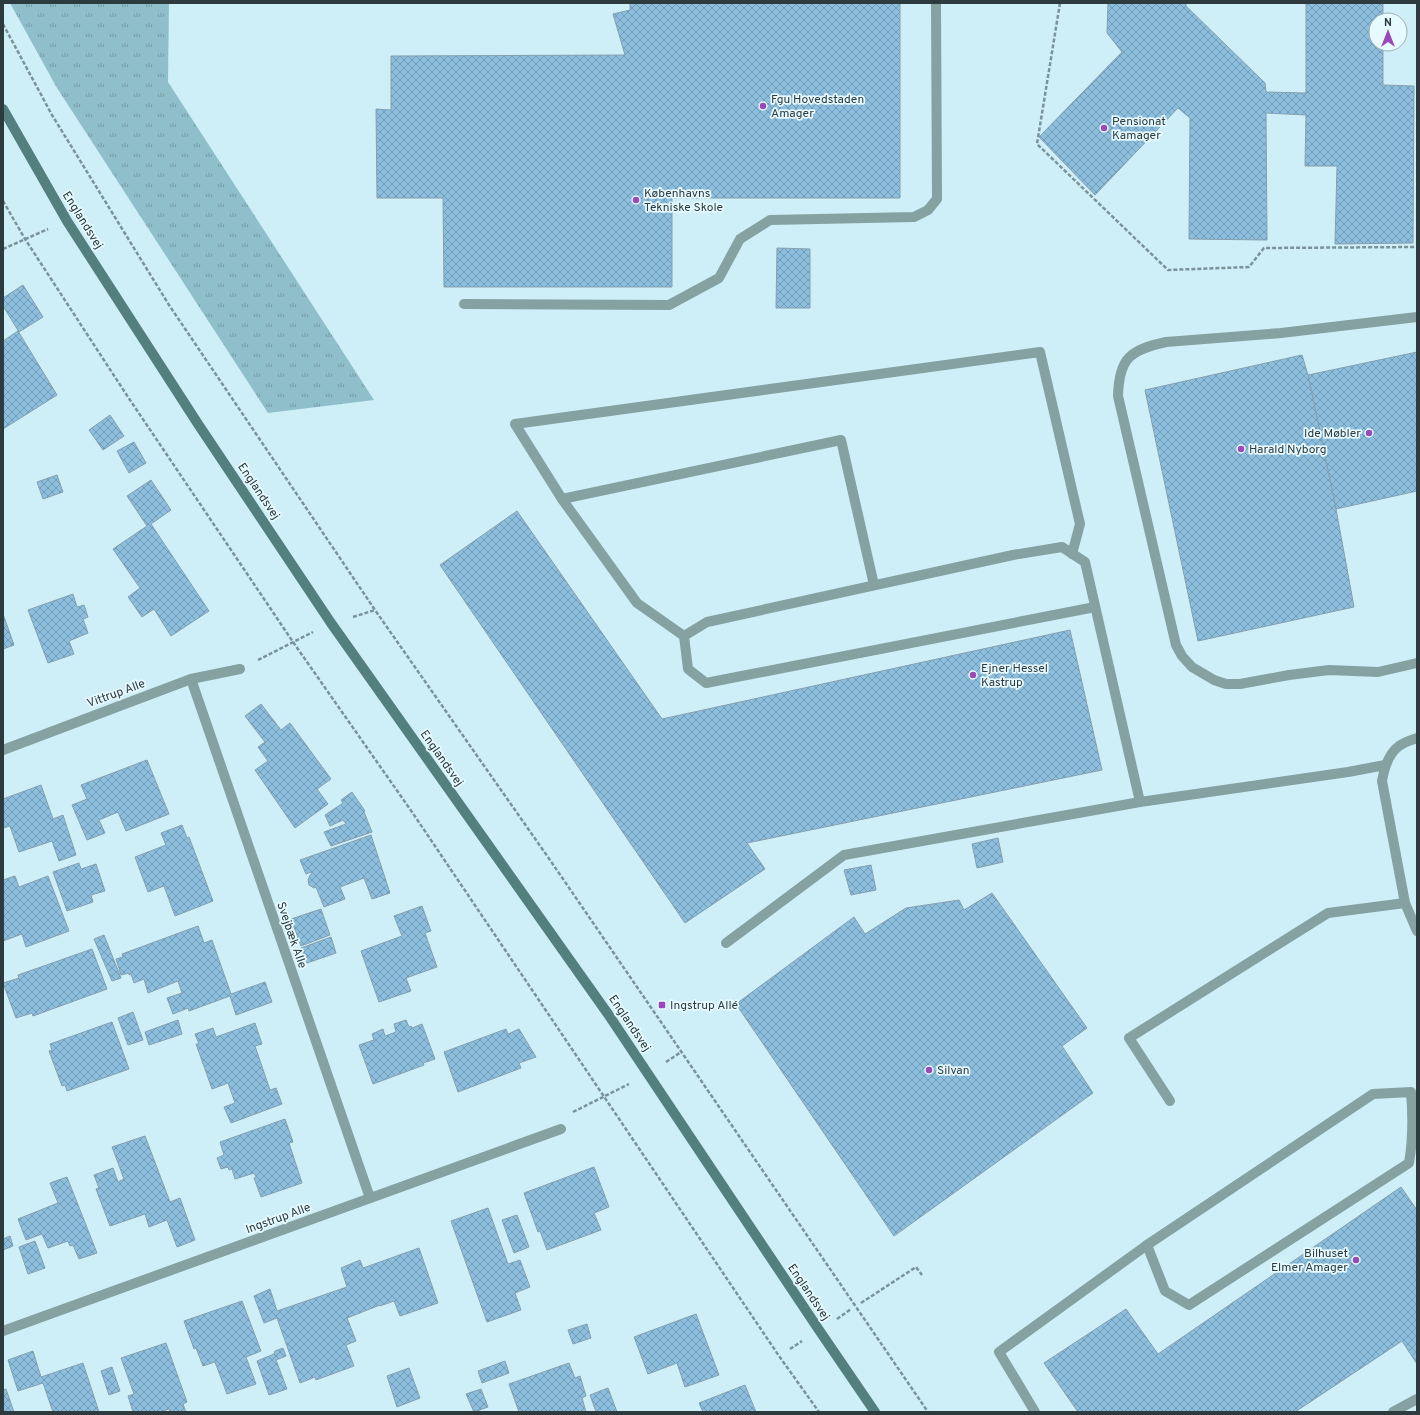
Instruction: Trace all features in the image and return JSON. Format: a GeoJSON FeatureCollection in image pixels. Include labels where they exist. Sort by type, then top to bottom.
{"type":"FeatureCollection","features":[{"type":"Feature","properties":{"kind":"main road","name":"Englandsvej"},"geometry":{"type":"LineString","coordinates":[[3,109],[67,221],[198,424],[331,623],[608,1014],[875,1412]]}},
{"type":"Feature","properties":{"kind":"street"},"geometry":{"type":"LineString","coordinates":[[464,304],[669,305],[719,278],[740,239],[770,220],[914,217],[928,210],[937,200],[936,3]]}},
{"type":"Feature","properties":{"kind":"street"},"geometry":{"type":"LineString","coordinates":[[1417,317],[1281,333],[1166,342],[1148,346],[1133,354],[1125,361],[1118,383],[1118,396],[1176,645],[1182,656],[1192,667],[1214,680],[1226,684],[1240,684],[1289,675],[1329,670],[1378,672],[1417,663]]}},
{"type":"Feature","properties":{"kind":"street"},"geometry":{"type":"LineString","coordinates":[[1072,554],[1080,524],[1040,352],[515,424],[562,499],[637,603],[684,636],[688,669],[706,682],[1095,607]]}},
{"type":"Feature","properties":{"kind":"street"},"geometry":{"type":"LineString","coordinates":[[562,499],[841,440],[874,585]]}},
{"type":"Feature","properties":{"kind":"street"},"geometry":{"type":"LineString","coordinates":[[684,636],[707,622],[1013,555],[1062,547],[1085,562],[1140,802]]}},
{"type":"Feature","properties":{"kind":"street","name":"Vittrup Alle"},"geometry":{"type":"LineString","coordinates":[[3,750],[191,680],[240,669]]}},
{"type":"Feature","properties":{"kind":"street","name":"Svejbæk Alle"},"geometry":{"type":"LineString","coordinates":[[191,680],[370,1198]]}},
{"type":"Feature","properties":{"kind":"street"},"geometry":{"type":"LineString","coordinates":[[1417,738],[1399,745],[1385,765],[1382,781],[1405,903],[1417,931]]}},
{"type":"Feature","properties":{"kind":"street"},"geometry":{"type":"LineString","coordinates":[[726,943],[844,855],[1140,802],[1348,772],[1385,765]]}},
{"type":"Feature","properties":{"kind":"street"},"geometry":{"type":"LineString","coordinates":[[1170,1101],[1129,1038],[1328,913],[1405,903]]}},
{"type":"Feature","properties":{"kind":"street"},"geometry":{"type":"LineString","coordinates":[[1035,1412],[999,1352],[1147,1245],[1373,1094],[1414,1090],[1412,1107],[1415,1145],[1410,1163],[1189,1305],[1165,1292],[1147,1245]]}},
{"type":"Feature","properties":{"kind":"street","name":"Ingstrup Alle"},"geometry":{"type":"LineString","coordinates":[[3,1332],[561,1129]]}},
{"type":"Feature","properties":{"kind":"street"},"geometry":{"type":"LineString","coordinates":[[1393,1412],[1417,1399]]}},
{"type":"Feature","properties":{"kind":"path"},"geometry":{"type":"LineString","coordinates":[[1060,3],[1037,144],[1168,270],[1249,267],[1264,248],[1417,247]]}},
{"type":"Feature","properties":{"kind":"path"},"geometry":{"type":"LineString","coordinates":[[3,24],[52,115],[169,305],[375,610],[550,860],[928,1412]]}},
{"type":"Feature","properties":{"kind":"path"},"geometry":{"type":"LineString","coordinates":[[3,201],[25,239],[128,397],[293,642],[412,812],[779,1356],[819,1412]]}},
{"type":"Feature","properties":{"kind":"path"},"geometry":{"type":"LineString","coordinates":[[3,249],[67,221]]}},
{"type":"Feature","properties":{"kind":"path"},"geometry":{"type":"LineString","coordinates":[[240,669],[331,623],[375,610]]}},
{"type":"Feature","properties":{"kind":"path"},"geometry":{"type":"LineString","coordinates":[[861,1303],[916,1267],[922,1275]]}},
{"type":"Feature","properties":{"kind":"path"},"geometry":{"type":"LineString","coordinates":[[837,1319],[851,1309]]}},
{"type":"Feature","properties":{"kind":"path"},"geometry":{"type":"LineString","coordinates":[[790,1349],[806,1339]]}},
{"type":"Feature","properties":{"kind":"green space"},"geometry":{"type":"Polygon","coordinates":[[[10,3],[169,3],[168,82],[374,400],[268,413],[57,88],[10,3]]]}},
{"type":"Feature","properties":{"kind":"building"},"geometry":{"type":"Polygon","coordinates":[[[630,3],[900,3],[900,198],[672,198],[672,287],[444,287],[443,198],[377,198],[376,109],[391,110],[391,56],[625,55],[613,14],[630,10],[630,3]]]}},
{"type":"Feature","properties":{"kind":"building","name":"Pensionat Kamager"},"geometry":{"type":"Polygon","coordinates":[[[1108,3],[1186,3],[1186,6],[1265,83],[1266,92],[1306,93],[1306,3],[1383,3],[1383,12],[1368,12],[1368,52],[1383,52],[1383,85],[1414,86],[1413,243],[1335,244],[1337,166],[1305,166],[1306,115],[1266,113],[1267,240],[1189,239],[1190,118],[1178,108],[1095,195],[1039,137],[1122,52],[1107,33],[1108,3]]]}},
{"type":"Feature","properties":{"kind":"building"},"geometry":{"type":"Polygon","coordinates":[[[777,248],[810,249],[810,308],[776,308],[777,248]]]}},
{"type":"Feature","properties":{"kind":"building"},"geometry":{"type":"Polygon","coordinates":[[[23,285],[43,317],[19,332],[3,306],[3,298],[23,285]]]}},
{"type":"Feature","properties":{"kind":"building"},"geometry":{"type":"Polygon","coordinates":[[[18,331],[57,395],[3,429],[3,341],[18,331]]]}},
{"type":"Feature","properties":{"kind":"building","name":"Ide Møbler"},"geometry":{"type":"Polygon","coordinates":[[[1417,352],[1417,491],[1336,509],[1308,375],[1417,352]]]}},
{"type":"Feature","properties":{"kind":"building","name":"Harald Nyborg"},"geometry":{"type":"Polygon","coordinates":[[[1302,355],[1308,375],[1336,509],[1354,607],[1198,641],[1145,390],[1302,355]]]}},
{"type":"Feature","properties":{"kind":"building"},"geometry":{"type":"Polygon","coordinates":[[[110,415],[124,436],[103,450],[89,430],[110,415]]]}},
{"type":"Feature","properties":{"kind":"building"},"geometry":{"type":"Polygon","coordinates":[[[134,442],[146,463],[129,473],[117,451],[134,442]]]}},
{"type":"Feature","properties":{"kind":"building"},"geometry":{"type":"Polygon","coordinates":[[[57,475],[63,492],[43,499],[37,482],[57,475]]]}},
{"type":"Feature","properties":{"kind":"building"},"geometry":{"type":"Polygon","coordinates":[[[151,480],[171,510],[151,524],[209,611],[171,636],[154,609],[142,617],[128,597],[140,588],[113,549],[147,526],[127,496],[151,480]]]}},
{"type":"Feature","properties":{"kind":"building","name":"Ejner Hessel Kastrup"},"geometry":{"type":"Polygon","coordinates":[[[517,511],[662,719],[1070,630],[1102,770],[747,843],[765,869],[685,923],[440,565],[517,511]]]}},
{"type":"Feature","properties":{"kind":"building"},"geometry":{"type":"Polygon","coordinates":[[[73,594],[77,607],[84,605],[88,617],[83,619],[88,633],[69,641],[74,654],[48,663],[28,610],[73,594]]]}},
{"type":"Feature","properties":{"kind":"building"},"geometry":{"type":"Polygon","coordinates":[[[3,614],[14,645],[3,649],[3,614]]]}},
{"type":"Feature","properties":{"kind":"building"},"geometry":{"type":"Polygon","coordinates":[[[261,704],[281,730],[290,723],[331,779],[317,789],[328,804],[295,828],[255,770],[268,761],[258,747],[265,742],[245,716],[261,704]]]}},
{"type":"Feature","properties":{"kind":"building"},"geometry":{"type":"Polygon","coordinates":[[[147,760],[169,814],[126,831],[118,812],[99,820],[105,833],[87,840],[72,805],[87,799],[81,785],[147,760]]]}},
{"type":"Feature","properties":{"kind":"building"},"geometry":{"type":"Polygon","coordinates":[[[41,785],[53,819],[63,815],[76,855],[59,861],[52,841],[19,852],[10,826],[3,828],[3,799],[41,785]]]}},
{"type":"Feature","properties":{"kind":"building"},"geometry":{"type":"Polygon","coordinates":[[[352,792],[365,811],[364,812],[372,832],[331,846],[324,832],[346,824],[343,820],[330,826],[325,815],[343,803],[341,800],[352,792]]]}},
{"type":"Feature","properties":{"kind":"building"},"geometry":{"type":"Polygon","coordinates":[[[182,825],[187,838],[189,837],[213,901],[175,916],[164,886],[148,892],[135,857],[166,845],[161,833],[182,825]]]}},
{"type":"Feature","properties":{"kind":"building"},"geometry":{"type":"Polygon","coordinates":[[[371,835],[390,893],[372,899],[364,878],[340,887],[345,899],[324,907],[316,887],[314,888],[309,885],[308,880],[312,874],[311,872],[306,874],[300,860],[371,835]]]}},
{"type":"Feature","properties":{"kind":"building"},"geometry":{"type":"Polygon","coordinates":[[[998,838],[1003,862],[977,868],[972,844],[998,838]]]}},
{"type":"Feature","properties":{"kind":"building"},"geometry":{"type":"Polygon","coordinates":[[[79,863],[81,869],[96,864],[105,891],[91,895],[93,902],[67,911],[53,872],[79,863]]]}},
{"type":"Feature","properties":{"kind":"building"},"geometry":{"type":"Polygon","coordinates":[[[871,865],[876,890],[851,895],[844,870],[871,865]]]}},
{"type":"Feature","properties":{"kind":"building"},"geometry":{"type":"Polygon","coordinates":[[[15,876],[19,887],[48,876],[69,931],[26,947],[22,934],[3,941],[3,880],[15,876]]]}},
{"type":"Feature","properties":{"kind":"building","name":"Silvan"},"geometry":{"type":"Polygon","coordinates":[[[992,893],[1087,1028],[1062,1046],[1093,1093],[894,1236],[736,1004],[854,917],[865,934],[906,908],[959,900],[964,910],[992,893]]]}},
{"type":"Feature","properties":{"kind":"building"},"geometry":{"type":"Polygon","coordinates":[[[422,906],[431,931],[425,933],[437,967],[406,978],[411,991],[379,1002],[361,951],[402,936],[394,916],[422,906]]]}},
{"type":"Feature","properties":{"kind":"building"},"geometry":{"type":"Polygon","coordinates":[[[321,909],[330,935],[301,946],[291,919],[321,909]]]}},
{"type":"Feature","properties":{"kind":"building"},"geometry":{"type":"Polygon","coordinates":[[[198,926],[204,943],[212,940],[231,994],[265,982],[272,1002],[236,1015],[230,996],[189,1011],[188,1008],[173,1014],[167,998],[182,993],[178,981],[148,993],[144,979],[134,983],[131,974],[121,975],[116,959],[123,957],[122,954],[198,926]]]}},
{"type":"Feature","properties":{"kind":"building"},"geometry":{"type":"Polygon","coordinates":[[[104,935],[121,978],[112,981],[94,939],[104,935]]]}},
{"type":"Feature","properties":{"kind":"building"},"geometry":{"type":"Polygon","coordinates":[[[331,937],[336,953],[307,963],[301,948],[331,937]]]}},
{"type":"Feature","properties":{"kind":"building"},"geometry":{"type":"Polygon","coordinates":[[[92,949],[107,989],[33,1016],[32,1013],[16,1018],[3,983],[19,978],[18,975],[92,949]]]}},
{"type":"Feature","properties":{"kind":"building"},"geometry":{"type":"Polygon","coordinates":[[[133,1012],[143,1040],[128,1045],[118,1018],[133,1012]]]}},
{"type":"Feature","properties":{"kind":"building"},"geometry":{"type":"Polygon","coordinates":[[[178,1020],[182,1034],[149,1045],[145,1032],[178,1020]]]}},
{"type":"Feature","properties":{"kind":"building"},"geometry":{"type":"Polygon","coordinates":[[[406,1020],[409,1027],[411,1026],[412,1028],[422,1024],[435,1059],[423,1063],[424,1065],[373,1084],[359,1045],[374,1040],[372,1034],[383,1029],[385,1036],[396,1032],[394,1024],[406,1020]]]}},
{"type":"Feature","properties":{"kind":"building"},"geometry":{"type":"Polygon","coordinates":[[[112,1022],[129,1069],[67,1091],[65,1085],[62,1086],[49,1051],[52,1050],[50,1044],[112,1022]]]}},
{"type":"Feature","properties":{"kind":"building"},"geometry":{"type":"Polygon","coordinates":[[[255,1023],[262,1044],[255,1046],[270,1090],[276,1088],[282,1104],[231,1123],[224,1107],[235,1103],[228,1083],[212,1089],[196,1044],[199,1044],[195,1034],[213,1028],[216,1037],[255,1023]]]}},
{"type":"Feature","properties":{"kind":"building"},"geometry":{"type":"Polygon","coordinates":[[[506,1029],[508,1034],[519,1029],[536,1057],[519,1063],[521,1068],[458,1092],[444,1052],[506,1029]]]}},
{"type":"Feature","properties":{"kind":"building"},"geometry":{"type":"Polygon","coordinates":[[[285,1119],[293,1142],[289,1143],[302,1183],[261,1197],[254,1178],[256,1177],[254,1173],[235,1179],[232,1169],[229,1170],[228,1167],[221,1169],[217,1158],[224,1155],[220,1142],[285,1119]]]}},
{"type":"Feature","properties":{"kind":"building"},"geometry":{"type":"Polygon","coordinates":[[[145,1136],[170,1202],[180,1198],[195,1240],[177,1247],[167,1220],[149,1227],[145,1214],[110,1226],[96,1189],[99,1188],[94,1175],[113,1168],[118,1182],[124,1179],[112,1147],[145,1136]]]}},
{"type":"Feature","properties":{"kind":"building"},"geometry":{"type":"Polygon","coordinates":[[[594,1167],[609,1207],[594,1213],[601,1230],[547,1250],[540,1231],[538,1232],[524,1193],[594,1167]]]}},
{"type":"Feature","properties":{"kind":"building"},"geometry":{"type":"Polygon","coordinates":[[[67,1177],[97,1253],[79,1259],[73,1245],[70,1246],[68,1241],[48,1248],[42,1234],[26,1240],[18,1219],[58,1203],[50,1183],[67,1177]]]}},
{"type":"Feature","properties":{"kind":"building","name":"Bilhuset Elmer Amager"},"geometry":{"type":"Polygon","coordinates":[[[1401,1187],[1417,1210],[1417,1364],[1402,1341],[1295,1412],[1078,1412],[1044,1363],[1126,1309],[1158,1354],[1401,1187]]]}},
{"type":"Feature","properties":{"kind":"building"},"geometry":{"type":"Polygon","coordinates":[[[488,1208],[508,1264],[520,1260],[530,1287],[515,1293],[521,1310],[487,1322],[451,1221],[488,1208]]]}},
{"type":"Feature","properties":{"kind":"building"},"geometry":{"type":"Polygon","coordinates":[[[517,1215],[529,1247],[514,1253],[502,1220],[517,1215]]]}},
{"type":"Feature","properties":{"kind":"building"},"geometry":{"type":"Polygon","coordinates":[[[10,1236],[13,1246],[3,1250],[3,1239],[10,1236]]]}},
{"type":"Feature","properties":{"kind":"building"},"geometry":{"type":"Polygon","coordinates":[[[35,1241],[45,1268],[28,1274],[19,1247],[35,1241]]]}},
{"type":"Feature","properties":{"kind":"building"},"geometry":{"type":"Polygon","coordinates":[[[419,1248],[438,1303],[400,1316],[394,1301],[347,1318],[356,1341],[346,1345],[354,1366],[316,1380],[315,1377],[300,1383],[277,1318],[264,1323],[254,1296],[270,1289],[277,1311],[347,1287],[341,1268],[360,1260],[363,1268],[419,1248]]]}},
{"type":"Feature","properties":{"kind":"building"},"geometry":{"type":"Polygon","coordinates":[[[242,1301],[261,1351],[246,1357],[256,1384],[227,1394],[215,1362],[203,1366],[196,1348],[194,1349],[184,1321],[242,1301]]]}},
{"type":"Feature","properties":{"kind":"building"},"geometry":{"type":"Polygon","coordinates":[[[696,1314],[719,1375],[685,1387],[677,1363],[648,1374],[634,1337],[696,1314]]]}},
{"type":"Feature","properties":{"kind":"building"},"geometry":{"type":"Polygon","coordinates":[[[587,1324],[591,1338],[573,1344],[568,1330],[587,1324]]]}},
{"type":"Feature","properties":{"kind":"building"},"geometry":{"type":"Polygon","coordinates":[[[166,1343],[187,1402],[183,1404],[186,1412],[170,1412],[169,1409],[160,1412],[133,1412],[128,1396],[134,1394],[121,1358],[166,1343]]]}},
{"type":"Feature","properties":{"kind":"building"},"geometry":{"type":"Polygon","coordinates":[[[283,1348],[286,1356],[276,1360],[287,1389],[269,1395],[257,1361],[274,1354],[275,1351],[283,1348]]]}},
{"type":"Feature","properties":{"kind":"building"},"geometry":{"type":"Polygon","coordinates":[[[33,1351],[41,1377],[83,1363],[99,1412],[53,1412],[43,1383],[18,1391],[8,1360],[33,1351]]]}},
{"type":"Feature","properties":{"kind":"building"},"geometry":{"type":"Polygon","coordinates":[[[505,1361],[509,1373],[482,1383],[478,1371],[505,1361]]]}},
{"type":"Feature","properties":{"kind":"building"},"geometry":{"type":"Polygon","coordinates":[[[569,1363],[575,1378],[580,1376],[586,1396],[582,1398],[586,1412],[519,1412],[509,1384],[569,1363]]]}},
{"type":"Feature","properties":{"kind":"building"},"geometry":{"type":"Polygon","coordinates":[[[112,1367],[120,1391],[109,1395],[101,1371],[112,1367]]]}},
{"type":"Feature","properties":{"kind":"building"},"geometry":{"type":"Polygon","coordinates":[[[409,1368],[420,1398],[397,1407],[387,1376],[409,1368]]]}},
{"type":"Feature","properties":{"kind":"building"},"geometry":{"type":"Polygon","coordinates":[[[745,1385],[756,1412],[703,1412],[699,1403],[745,1385]]]}},
{"type":"Feature","properties":{"kind":"building"},"geometry":{"type":"Polygon","coordinates":[[[608,1388],[617,1412],[596,1412],[590,1395],[608,1388]]]}},
{"type":"Feature","properties":{"kind":"building"},"geometry":{"type":"Polygon","coordinates":[[[6,1389],[14,1412],[3,1412],[3,1390],[6,1389]]]}},
{"type":"Feature","properties":{"kind":"building"},"geometry":{"type":"Polygon","coordinates":[[[481,1389],[488,1407],[474,1412],[466,1394],[481,1389]]]}},
{"type":"Feature","properties":{"kind":"place","name":"Fgu Hovedstaden Amager"},"geometry":{"type":"Point","coordinates":[763,106]}},
{"type":"Feature","properties":{"kind":"place","name":"Pensionat Kamager"},"geometry":{"type":"Point","coordinates":[1104,128]}},
{"type":"Feature","properties":{"kind":"place","name":"Københavns Tekniske Skole"},"geometry":{"type":"Point","coordinates":[636,200]}},
{"type":"Feature","properties":{"kind":"place","name":"Ide Møbler"},"geometry":{"type":"Point","coordinates":[1369,433]}},
{"type":"Feature","properties":{"kind":"place","name":"Harald Nyborg"},"geometry":{"type":"Point","coordinates":[1241,449]}},
{"type":"Feature","properties":{"kind":"place","name":"Ejner Hessel Kastrup"},"geometry":{"type":"Point","coordinates":[973,675]}},
{"type":"Feature","properties":{"kind":"place","name":"Ingstrup Allé"},"geometry":{"type":"Point","coordinates":[662,1005]}},
{"type":"Feature","properties":{"kind":"place","name":"Silvan"},"geometry":{"type":"Point","coordinates":[929,1070]}},
{"type":"Feature","properties":{"kind":"place","name":"Bilhuset Elmer Amager"},"geometry":{"type":"Point","coordinates":[1356,1260]}}]}
